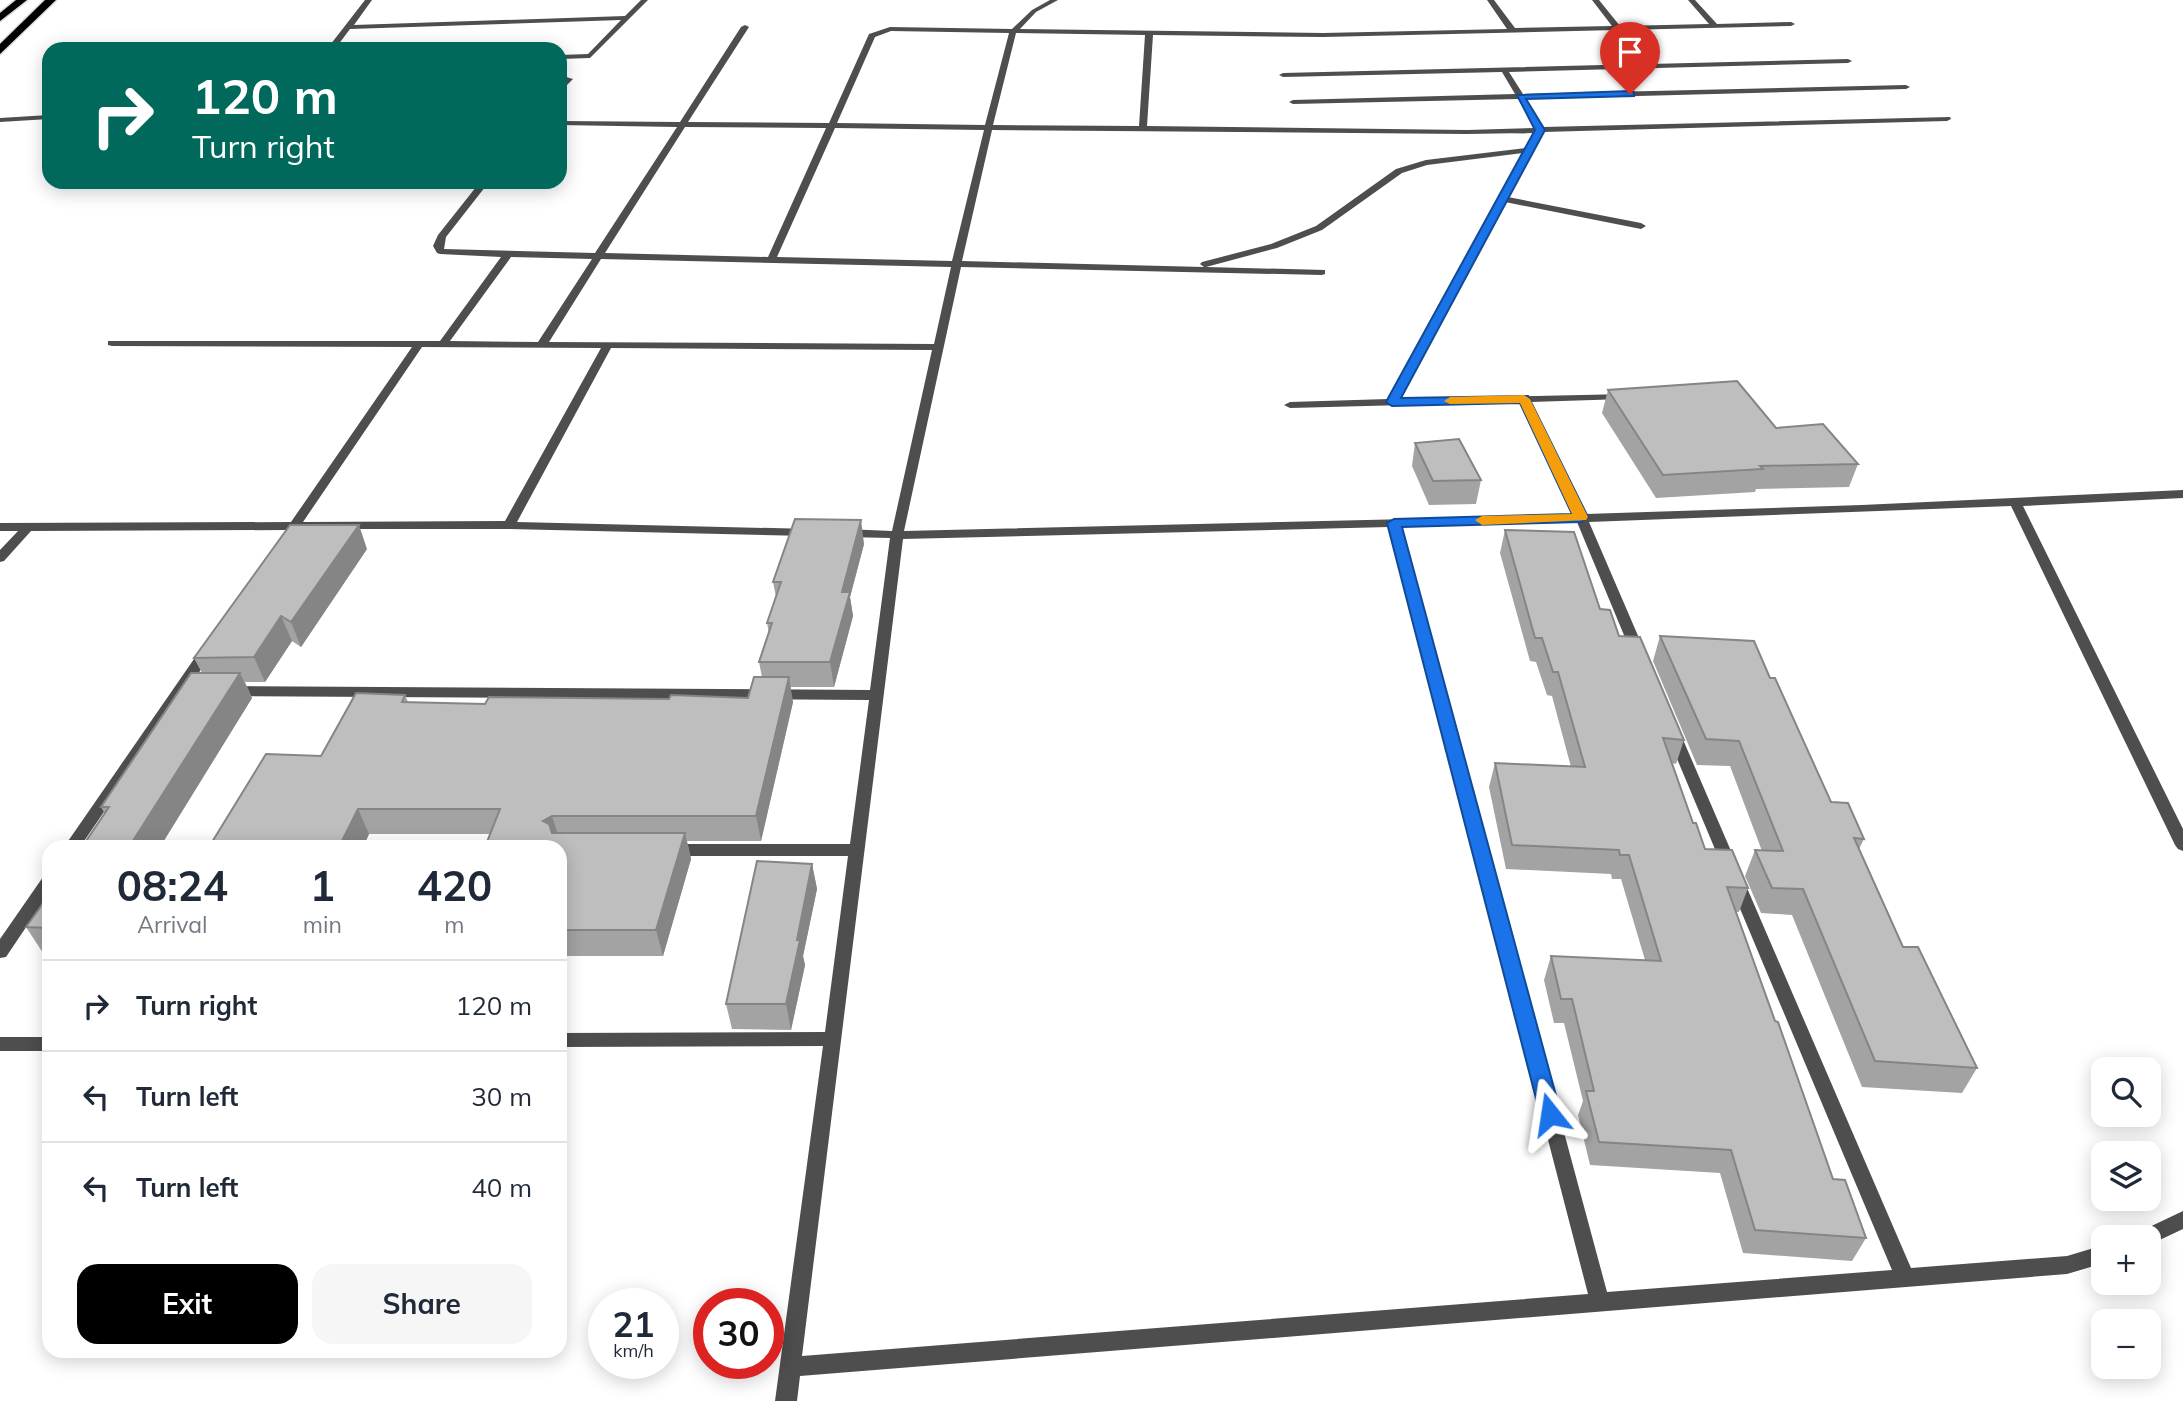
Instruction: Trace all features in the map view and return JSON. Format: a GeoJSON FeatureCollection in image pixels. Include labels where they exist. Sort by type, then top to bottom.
{"type":"FeatureCollection","features":[{"type":"Feature","properties":{"kind":"highway"},"geometry":{"type":"LineString","coordinates":[[0,18],[22,0]]}},
{"type":"Feature","properties":{"kind":"highway"},"geometry":{"type":"LineString","coordinates":[[0,51],[33,15],[51,0]]}},
{"type":"Feature","properties":{"kind":"street"},"geometry":{"type":"LineString","coordinates":[[336,42],[369,0]]}},
{"type":"Feature","properties":{"kind":"street"},"geometry":{"type":"LineString","coordinates":[[567,57],[590,56],[645,0]]}},
{"type":"Feature","properties":{"kind":"street"},"geometry":{"type":"LineString","coordinates":[[786,1401],[897,535],[956,264],[1013,32],[1027,17],[1055,0]]}},
{"type":"Feature","properties":{"kind":"street"},"geometry":{"type":"LineString","coordinates":[[1490,0],[1513,31]]}},
{"type":"Feature","properties":{"kind":"street"},"geometry":{"type":"LineString","coordinates":[[1595,0],[1648,65]]}},
{"type":"Feature","properties":{"kind":"street"},"geometry":{"type":"LineString","coordinates":[[1691,0],[1715,26]]}},
{"type":"Feature","properties":{"kind":"street"},"geometry":{"type":"LineString","coordinates":[[348,27],[628,18]]}},
{"type":"Feature","properties":{"kind":"street"},"geometry":{"type":"LineString","coordinates":[[771,260],[872,36],[879,32],[904,28],[1013,32],[1351,35],[1791,24]]}},
{"type":"Feature","properties":{"kind":"street"},"geometry":{"type":"LineString","coordinates":[[542,344],[745,27]]}},
{"type":"Feature","properties":{"kind":"street"},"geometry":{"type":"LineString","coordinates":[[1143,130],[1149,34]]}},
{"type":"Feature","properties":{"kind":"street"},"geometry":{"type":"LineString","coordinates":[[1283,75],[1848,61]]}},
{"type":"Feature","properties":{"kind":"street"},"geometry":{"type":"LineString","coordinates":[[1504,69],[1540,130]]}},
{"type":"Feature","properties":{"kind":"street"},"geometry":{"type":"LineString","coordinates":[[1293,102],[1906,87]]}},
{"type":"Feature","properties":{"kind":"street"},"geometry":{"type":"LineString","coordinates":[[0,120],[42,117]]}},
{"type":"Feature","properties":{"kind":"street"},"geometry":{"type":"LineString","coordinates":[[567,123],[988,129],[1540,130],[1947,119]]}},
{"type":"Feature","properties":{"kind":"street"},"geometry":{"type":"LineString","coordinates":[[1392,402],[1540,130]]}},
{"type":"Feature","properties":{"kind":"street"},"geometry":{"type":"LineString","coordinates":[[1186,268],[1274,246],[1319,228],[1399,171],[1426,163],[1529,150]]}},
{"type":"Feature","properties":{"kind":"street"},"geometry":{"type":"LineString","coordinates":[[479,189],[441,237],[438,246],[440,251],[1322,271]]}},
{"type":"Feature","properties":{"kind":"street"},"geometry":{"type":"LineString","coordinates":[[1503,199],[1641,226]]}},
{"type":"Feature","properties":{"kind":"street"},"geometry":{"type":"LineString","coordinates":[[443,344],[508,254]]}},
{"type":"Feature","properties":{"kind":"street"},"geometry":{"type":"LineString","coordinates":[[112,343],[938,347]]}},
{"type":"Feature","properties":{"kind":"street"},"geometry":{"type":"LineString","coordinates":[[291,530],[419,344]]}},
{"type":"Feature","properties":{"kind":"street"},"geometry":{"type":"LineString","coordinates":[[509,525],[607,346]]}},
{"type":"Feature","properties":{"kind":"street"},"geometry":{"type":"LineString","coordinates":[[1290,405],[1632,396]]}},
{"type":"Feature","properties":{"kind":"street"},"geometry":{"type":"LineString","coordinates":[[1524,399],[1581,517],[1646,670]]}},
{"type":"Feature","properties":{"kind":"street"},"geometry":{"type":"LineString","coordinates":[[828,533],[897,535],[1394,523],[2016,503],[2183,494]]}},
{"type":"Feature","properties":{"kind":"street"},"geometry":{"type":"LineString","coordinates":[[2016,503],[2183,845]]}},
{"type":"Feature","properties":{"kind":"street"},"geometry":{"type":"LineString","coordinates":[[1394,523],[1600,1302]]}},
{"type":"Feature","properties":{"kind":"street"},"geometry":{"type":"LineString","coordinates":[[0,527],[291,530],[509,525],[814,533]]}},
{"type":"Feature","properties":{"kind":"street"},"geometry":{"type":"LineString","coordinates":[[0,558],[27,527]]}},
{"type":"Feature","properties":{"kind":"street"},"geometry":{"type":"LineString","coordinates":[[77,840],[187,690],[218,635]]}},
{"type":"Feature","properties":{"kind":"street"},"geometry":{"type":"LineString","coordinates":[[221,691],[876,695]]}},
{"type":"Feature","properties":{"kind":"street"},"geometry":{"type":"LineString","coordinates":[[1668,720],[1905,1278]]}},
{"type":"Feature","properties":{"kind":"street"},"geometry":{"type":"LineString","coordinates":[[654,850],[855,850]]}},
{"type":"Feature","properties":{"kind":"street"},"geometry":{"type":"LineString","coordinates":[[0,952],[42,891]]}},
{"type":"Feature","properties":{"kind":"street"},"geometry":{"type":"LineString","coordinates":[[567,1041],[831,1039]]}},
{"type":"Feature","properties":{"kind":"street"},"geometry":{"type":"LineString","coordinates":[[0,1044],[42,1044]]}},
{"type":"Feature","properties":{"kind":"street"},"geometry":{"type":"LineString","coordinates":[[2161,1231],[2183,1220]]}},
{"type":"Feature","properties":{"kind":"street"},"geometry":{"type":"LineString","coordinates":[[790,1367],[2067,1265],[2091,1258]]}},
{"type":"Feature","properties":{"kind":"building"},"geometry":{"type":"Polygon","coordinates":[[[1737,381],[1776,428],[1823,424],[1858,464],[1760,466],[1763,469],[1663,475],[1608,390],[1737,381]]]}},
{"type":"Feature","properties":{"kind":"building"},"geometry":{"type":"Polygon","coordinates":[[[1459,439],[1481,480],[1433,481],[1415,443],[1459,439]]]}},
{"type":"Feature","properties":{"kind":"building"},"geometry":{"type":"Polygon","coordinates":[[[795,519],[861,520],[842,592],[850,592],[830,662],[759,662],[772,623],[767,623],[781,582],[773,582],[795,519]]]}},
{"type":"Feature","properties":{"kind":"building"},"geometry":{"type":"Polygon","coordinates":[[[290,525],[359,525],[291,622],[281,616],[254,657],[194,658],[290,525]]]}},
{"type":"Feature","properties":{"kind":"building"},"geometry":{"type":"Polygon","coordinates":[[[1505,530],[1574,532],[1600,609],[1610,610],[1619,636],[1640,637],[1684,740],[1663,738],[1693,823],[1696,823],[1705,849],[1732,850],[1748,888],[1727,887],[1833,1179],[1845,1180],[1866,1238],[1755,1230],[1731,1150],[1599,1142],[1586,1091],[1594,1091],[1572,999],[1561,999],[1551,956],[1661,961],[1629,855],[1620,855],[1619,850],[1512,845],[1495,763],[1585,767],[1558,672],[1553,672],[1542,638],[1535,638],[1505,530]]]}},
{"type":"Feature","properties":{"kind":"building"},"geometry":{"type":"Polygon","coordinates":[[[1660,636],[1754,641],[1770,678],[1775,678],[1831,802],[1848,803],[1864,839],[1854,838],[1903,947],[1918,947],[1977,1068],[1875,1061],[1803,889],[1772,888],[1755,850],[1783,851],[1739,741],[1706,739],[1660,636]]]}},
{"type":"Feature","properties":{"kind":"building"},"geometry":{"type":"Polygon","coordinates":[[[191,673],[240,673],[133,840],[87,840],[109,807],[101,807],[191,673]]]}},
{"type":"Feature","properties":{"kind":"building"},"geometry":{"type":"Polygon","coordinates":[[[754,677],[789,677],[756,816],[552,816],[543,821],[549,824],[552,833],[685,833],[656,930],[567,930],[567,840],[488,840],[500,809],[358,809],[342,840],[213,840],[266,754],[321,756],[356,693],[405,695],[402,702],[485,704],[489,697],[669,699],[671,695],[748,698],[754,677]]]}},
{"type":"Feature","properties":{"kind":"building"},"geometry":{"type":"Polygon","coordinates":[[[757,861],[812,864],[797,940],[800,940],[786,1004],[726,1004],[757,861]]]}},
{"type":"Feature","properties":{"kind":"building"},"geometry":{"type":"Polygon","coordinates":[[[42,905],[42,928],[26,927],[42,905]]]}},
{"type":"Feature","properties":{"kind":"slow traffic"},"geometry":{"type":"LineString","coordinates":[[1450,401],[1524,399],[1581,517],[1482,520]]}},
{"type":"Feature","properties":{"kind":"route"},"geometry":{"type":"LineString","coordinates":[[1550,1114],[1394,523],[1581,517],[1524,399],[1392,402],[1540,130],[1520,96],[1630,94]]}}]}
